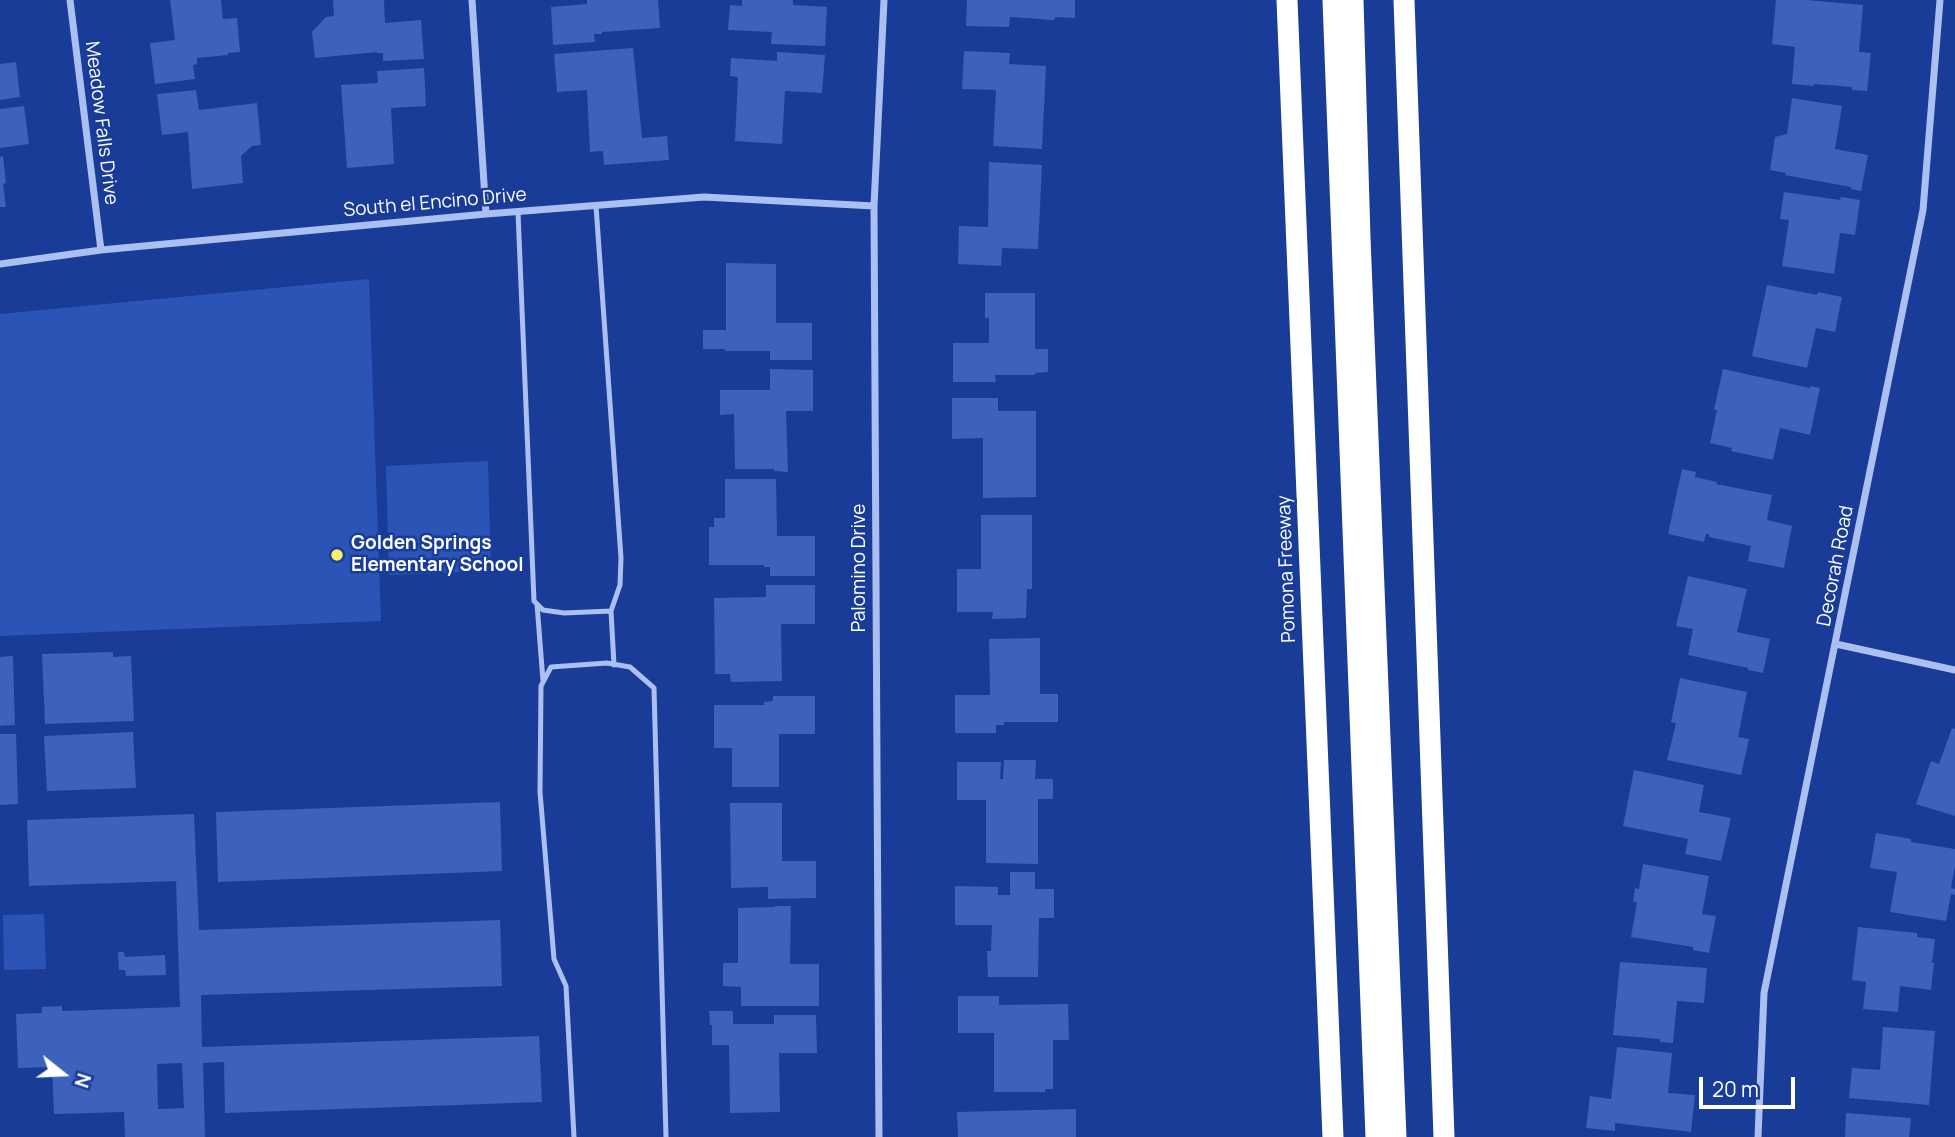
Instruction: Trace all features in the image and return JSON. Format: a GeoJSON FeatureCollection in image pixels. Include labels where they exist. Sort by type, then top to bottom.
{"type":"FeatureCollection","features":[{"type":"Feature","properties":{"kind":"highway","name":"Pomona Freeway"},"geometry":{"type":"LineString","coordinates":[[1287,0],[1333,1137]]}},
{"type":"Feature","properties":{"kind":"highway"},"geometry":{"type":"LineString","coordinates":[[1333,0],[1376,1137]]}},
{"type":"Feature","properties":{"kind":"highway"},"geometry":{"type":"LineString","coordinates":[[1353,0],[1396,1137]]}},
{"type":"Feature","properties":{"kind":"highway"},"geometry":{"type":"LineString","coordinates":[[1404,0],[1444,1137]]}},
{"type":"Feature","properties":{"kind":"street","name":"Meadow Falls Drive"},"geometry":{"type":"LineString","coordinates":[[70,0],[101,250]]}},
{"type":"Feature","properties":{"kind":"street"},"geometry":{"type":"LineString","coordinates":[[471,0],[486,214]]}},
{"type":"Feature","properties":{"kind":"street","name":"Palomino Drive"},"geometry":{"type":"LineString","coordinates":[[879,1137],[874,206],[884,0]]}},
{"type":"Feature","properties":{"kind":"street","name":"Decorah Road"},"geometry":{"type":"LineString","coordinates":[[1758,1137],[1764,993],[1923,210],[1940,0]]}},
{"type":"Feature","properties":{"kind":"street","name":"South el Encino Drive"},"geometry":{"type":"LineString","coordinates":[[0,264],[101,250],[486,214],[704,197],[874,206]]}},
{"type":"Feature","properties":{"kind":"street"},"geometry":{"type":"LineString","coordinates":[[1836,644],[1955,670]]}},
{"type":"Feature","properties":{"kind":"lane"},"geometry":{"type":"LineString","coordinates":[[596,206],[621,558],[621,585],[611,611],[614,665]]}},
{"type":"Feature","properties":{"kind":"lane"},"geometry":{"type":"LineString","coordinates":[[519,212],[534,601],[543,610],[564,613],[611,611]]}},
{"type":"Feature","properties":{"kind":"lane"},"geometry":{"type":"LineString","coordinates":[[537,604],[543,682]]}},
{"type":"Feature","properties":{"kind":"lane"},"geometry":{"type":"LineString","coordinates":[[574,1137],[566,986],[554,960],[540,792],[541,686],[551,667],[607,663],[630,667],[654,688],[666,1137]]}},
{"type":"Feature","properties":{"kind":"shaded area"},"geometry":{"type":"Polygon","coordinates":[[[369,279],[381,621],[0,636],[0,314],[369,279]]]}},
{"type":"Feature","properties":{"kind":"shaded area"},"geometry":{"type":"Polygon","coordinates":[[[488,461],[491,571],[389,575],[386,466],[488,461]]]}},
{"type":"Feature","properties":{"kind":"shaded area"},"geometry":{"type":"Polygon","coordinates":[[[44,914],[46,969],[4,970],[3,915],[44,914]]]}},
{"type":"Feature","properties":{"kind":"building"},"geometry":{"type":"Polygon","coordinates":[[[170,0],[221,0],[223,19],[237,18],[240,52],[197,58],[197,64],[193,65],[195,79],[155,84],[150,43],[175,40],[170,0]]]}},
{"type":"Feature","properties":{"kind":"building"},"geometry":{"type":"Polygon","coordinates":[[[333,0],[384,0],[385,23],[421,20],[424,59],[383,61],[383,53],[377,52],[315,58],[312,32],[326,17],[334,16],[333,0]]]}},
{"type":"Feature","properties":{"kind":"building"},"geometry":{"type":"Polygon","coordinates":[[[587,0],[658,0],[660,28],[602,32],[594,34],[595,42],[553,45],[551,7],[587,4],[587,0]]]}},
{"type":"Feature","properties":{"kind":"building"},"geometry":{"type":"Polygon","coordinates":[[[742,0],[793,0],[793,5],[827,7],[825,46],[771,44],[772,32],[728,30],[730,5],[742,6],[742,0]]]}},
{"type":"Feature","properties":{"kind":"building"},"geometry":{"type":"Polygon","coordinates":[[[967,0],[1075,0],[1075,18],[1055,17],[1054,20],[1010,17],[1009,27],[966,26],[967,0]]]}},
{"type":"Feature","properties":{"kind":"building"},"geometry":{"type":"Polygon","coordinates":[[[1776,0],[1863,5],[1859,52],[1871,53],[1867,91],[1852,90],[1852,87],[1792,84],[1795,47],[1772,44],[1776,0]]]}},
{"type":"Feature","properties":{"kind":"building"},"geometry":{"type":"Polygon","coordinates":[[[633,48],[642,138],[667,136],[669,160],[604,165],[603,151],[590,152],[587,90],[557,92],[554,54],[633,48]]]}},
{"type":"Feature","properties":{"kind":"building"},"geometry":{"type":"Polygon","coordinates":[[[964,51],[1010,53],[1009,64],[1046,66],[1042,149],[993,146],[996,90],[962,89],[964,51]]]}},
{"type":"Feature","properties":{"kind":"building"},"geometry":{"type":"Polygon","coordinates":[[[777,52],[825,55],[822,93],[785,91],[782,144],[735,141],[738,77],[730,76],[731,58],[777,61],[777,52]]]}},
{"type":"Feature","properties":{"kind":"building"},"geometry":{"type":"Polygon","coordinates":[[[16,62],[20,97],[0,100],[0,64],[16,62]]]}},
{"type":"Feature","properties":{"kind":"building"},"geometry":{"type":"Polygon","coordinates":[[[424,68],[426,106],[391,108],[394,164],[347,168],[341,85],[378,83],[377,71],[424,68]]]}},
{"type":"Feature","properties":{"kind":"building"},"geometry":{"type":"Polygon","coordinates":[[[196,90],[199,110],[257,103],[261,145],[252,146],[241,156],[243,183],[192,189],[188,132],[162,135],[157,94],[196,90]]]}},
{"type":"Feature","properties":{"kind":"building"},"geometry":{"type":"Polygon","coordinates":[[[1792,98],[1842,106],[1835,149],[1868,155],[1861,191],[1770,170],[1775,137],[1787,134],[1792,98]]]}},
{"type":"Feature","properties":{"kind":"building"},"geometry":{"type":"Polygon","coordinates":[[[24,106],[29,144],[0,148],[0,109],[24,106]]]}},
{"type":"Feature","properties":{"kind":"building"},"geometry":{"type":"Polygon","coordinates":[[[3,156],[6,207],[0,207],[0,157],[3,156]]]}},
{"type":"Feature","properties":{"kind":"building"},"geometry":{"type":"Polygon","coordinates":[[[989,162],[1042,165],[1038,249],[1002,248],[1001,266],[958,264],[959,226],[988,227],[989,162]]]}},
{"type":"Feature","properties":{"kind":"building"},"geometry":{"type":"Polygon","coordinates":[[[1784,192],[1860,200],[1855,235],[1840,233],[1834,274],[1782,266],[1789,220],[1780,219],[1784,192]]]}},
{"type":"Feature","properties":{"kind":"building"},"geometry":{"type":"Polygon","coordinates":[[[726,263],[776,264],[776,323],[812,323],[812,360],[770,360],[770,351],[703,349],[703,330],[726,330],[726,263]]]}},
{"type":"Feature","properties":{"kind":"building"},"geometry":{"type":"Polygon","coordinates":[[[1767,285],[1842,297],[1835,332],[1816,328],[1807,368],[1752,356],[1767,285]]]}},
{"type":"Feature","properties":{"kind":"building"},"geometry":{"type":"Polygon","coordinates":[[[985,293],[1035,293],[1035,349],[1048,349],[1048,372],[1035,375],[995,375],[996,382],[953,382],[953,343],[989,343],[985,293]]]}},
{"type":"Feature","properties":{"kind":"building"},"geometry":{"type":"Polygon","coordinates":[[[770,369],[813,370],[813,411],[786,411],[788,472],[774,469],[735,469],[734,414],[720,415],[720,390],[770,390],[770,369]]]}},
{"type":"Feature","properties":{"kind":"building"},"geometry":{"type":"Polygon","coordinates":[[[1723,369],[1820,388],[1810,435],[1780,428],[1773,460],[1731,451],[1732,448],[1710,443],[1723,369]]]}},
{"type":"Feature","properties":{"kind":"building"},"geometry":{"type":"Polygon","coordinates":[[[952,398],[998,398],[998,411],[1036,411],[1036,497],[983,498],[983,438],[952,439],[952,398]]]}},
{"type":"Feature","properties":{"kind":"building"},"geometry":{"type":"Polygon","coordinates":[[[1682,469],[1696,472],[1695,477],[1717,482],[1716,484],[1772,495],[1767,520],[1792,526],[1784,568],[1748,561],[1751,546],[1709,537],[1709,534],[1706,534],[1704,542],[1668,534],[1682,469]]]}},
{"type":"Feature","properties":{"kind":"building"},"geometry":{"type":"Polygon","coordinates":[[[725,479],[776,479],[777,536],[815,536],[815,576],[770,576],[770,567],[764,565],[709,565],[709,527],[714,527],[714,518],[725,518],[725,479]]]}},
{"type":"Feature","properties":{"kind":"building"},"geometry":{"type":"Polygon","coordinates":[[[981,515],[1032,515],[1032,589],[1027,589],[1026,618],[992,619],[993,612],[957,612],[957,569],[981,569],[981,515]]]}},
{"type":"Feature","properties":{"kind":"building"},"geometry":{"type":"Polygon","coordinates":[[[1688,576],[1747,589],[1737,632],[1770,639],[1763,673],[1688,655],[1693,629],[1676,626],[1688,576]]]}},
{"type":"Feature","properties":{"kind":"building"},"geometry":{"type":"Polygon","coordinates":[[[766,585],[815,585],[815,624],[781,624],[782,681],[731,682],[730,674],[715,674],[714,598],[766,597],[766,585]]]}},
{"type":"Feature","properties":{"kind":"building"},"geometry":{"type":"Polygon","coordinates":[[[1040,638],[1040,694],[1058,694],[1058,722],[1004,722],[1004,725],[996,725],[996,733],[955,733],[955,695],[990,695],[989,639],[1040,638]]]}},
{"type":"Feature","properties":{"kind":"building"},"geometry":{"type":"Polygon","coordinates":[[[113,652],[113,657],[131,656],[134,721],[45,724],[42,654],[113,652]]]}},
{"type":"Feature","properties":{"kind":"building"},"geometry":{"type":"Polygon","coordinates":[[[13,656],[15,725],[0,726],[0,657],[13,656]]]}},
{"type":"Feature","properties":{"kind":"building"},"geometry":{"type":"Polygon","coordinates":[[[1680,678],[1747,692],[1738,737],[1749,739],[1741,775],[1667,760],[1676,723],[1671,722],[1680,678]]]}},
{"type":"Feature","properties":{"kind":"building"},"geometry":{"type":"Polygon","coordinates":[[[773,696],[815,696],[815,734],[779,734],[779,787],[732,787],[732,748],[714,748],[714,705],[764,705],[764,702],[773,701],[773,696]]]}},
{"type":"Feature","properties":{"kind":"building"},"geometry":{"type":"Polygon","coordinates":[[[1952,728],[1955,729],[1955,816],[1916,804],[1931,761],[1939,764],[1952,728]]]}},
{"type":"Feature","properties":{"kind":"building"},"geometry":{"type":"Polygon","coordinates":[[[133,732],[136,788],[47,791],[44,736],[133,732]]]}},
{"type":"Feature","properties":{"kind":"building"},"geometry":{"type":"Polygon","coordinates":[[[0,734],[16,734],[18,804],[0,805],[0,734]]]}},
{"type":"Feature","properties":{"kind":"building"},"geometry":{"type":"Polygon","coordinates":[[[1004,760],[1036,760],[1035,779],[1053,779],[1053,799],[1038,799],[1038,864],[986,863],[986,800],[957,800],[957,762],[1001,762],[1000,779],[1003,779],[1004,760]]]}},
{"type":"Feature","properties":{"kind":"building"},"geometry":{"type":"Polygon","coordinates":[[[1634,770],[1704,785],[1699,812],[1731,818],[1721,861],[1685,854],[1688,839],[1623,826],[1634,770]]]}},
{"type":"Feature","properties":{"kind":"building"},"geometry":{"type":"Polygon","coordinates":[[[500,802],[502,871],[218,882],[216,812],[500,802]]]}},
{"type":"Feature","properties":{"kind":"building"},"geometry":{"type":"Polygon","coordinates":[[[730,803],[782,803],[782,861],[816,861],[816,898],[768,899],[768,887],[731,888],[730,803]]]}},
{"type":"Feature","properties":{"kind":"building"},"geometry":{"type":"Polygon","coordinates":[[[194,814],[199,930],[500,920],[502,986],[201,995],[202,1047],[539,1036],[542,1102],[225,1113],[224,1062],[203,1063],[205,1137],[125,1137],[124,1112],[54,1114],[52,1067],[18,1068],[16,1014],[42,1013],[42,1007],[62,1006],[62,1011],[180,1007],[176,881],[29,886],[27,820],[194,814]],[[182,1063],[157,1064],[158,1109],[184,1108],[182,1063]]]}},
{"type":"Feature","properties":{"kind":"building"},"geometry":{"type":"Polygon","coordinates":[[[1876,833],[1955,849],[1951,888],[1955,889],[1955,895],[1951,894],[1946,921],[1890,912],[1897,872],[1870,868],[1876,833]]]}},
{"type":"Feature","properties":{"kind":"building"},"geometry":{"type":"Polygon","coordinates":[[[1643,864],[1709,876],[1702,914],[1716,916],[1709,953],[1693,950],[1693,947],[1631,937],[1637,902],[1633,902],[1635,888],[1639,889],[1643,864]]]}},
{"type":"Feature","properties":{"kind":"building"},"geometry":{"type":"Polygon","coordinates":[[[1010,872],[1035,872],[1035,889],[1054,889],[1054,918],[1039,918],[1038,977],[988,977],[987,951],[991,951],[992,925],[955,925],[955,886],[998,887],[998,895],[1010,895],[1010,872]]]}},
{"type":"Feature","properties":{"kind":"building"},"geometry":{"type":"Polygon","coordinates":[[[791,906],[790,964],[819,964],[819,1006],[741,1006],[741,987],[723,986],[723,963],[738,963],[738,908],[791,906]]]}},
{"type":"Feature","properties":{"kind":"building"},"geometry":{"type":"Polygon","coordinates":[[[1858,927],[1917,933],[1917,937],[1935,939],[1931,990],[1900,986],[1898,1012],[1863,1009],[1866,982],[1852,980],[1858,927]]]}},
{"type":"Feature","properties":{"kind":"building"},"geometry":{"type":"Polygon","coordinates":[[[118,952],[124,952],[125,957],[165,955],[166,975],[126,976],[125,970],[119,970],[118,952]]]}},
{"type":"Feature","properties":{"kind":"building"},"geometry":{"type":"Polygon","coordinates":[[[1620,962],[1707,968],[1704,1003],[1677,1001],[1673,1043],[1660,1042],[1660,1039],[1613,1035],[1620,962]]]}},
{"type":"Feature","properties":{"kind":"building"},"geometry":{"type":"Polygon","coordinates":[[[958,996],[999,996],[999,1005],[1068,1004],[1069,1040],[1053,1040],[1053,1089],[1045,1089],[1045,1092],[994,1092],[994,1033],[958,1033],[958,996]]]}},
{"type":"Feature","properties":{"kind":"building"},"geometry":{"type":"Polygon","coordinates":[[[709,1011],[733,1011],[733,1024],[774,1024],[774,1015],[816,1015],[817,1053],[779,1053],[780,1112],[730,1113],[729,1045],[712,1045],[709,1011]]]}},
{"type":"Feature","properties":{"kind":"building"},"geometry":{"type":"Polygon","coordinates":[[[1883,1027],[1935,1031],[1929,1105],[1849,1098],[1852,1068],[1880,1070],[1883,1027]]]}},
{"type":"Feature","properties":{"kind":"building"},"geometry":{"type":"Polygon","coordinates":[[[1617,1047],[1672,1053],[1668,1093],[1695,1095],[1691,1132],[1615,1123],[1615,1131],[1586,1128],[1590,1096],[1611,1099],[1617,1047]]]}},
{"type":"Feature","properties":{"kind":"building"},"geometry":{"type":"Polygon","coordinates":[[[1076,1109],[1076,1137],[958,1137],[957,1112],[1076,1109]]]}},
{"type":"Feature","properties":{"kind":"building"},"geometry":{"type":"Polygon","coordinates":[[[1846,1113],[1911,1118],[1909,1137],[1845,1137],[1846,1113]]]}},
{"type":"Feature","properties":{"kind":"place","name":"Golden Springs Elementary School"},"geometry":{"type":"Point","coordinates":[337,555]}}]}
